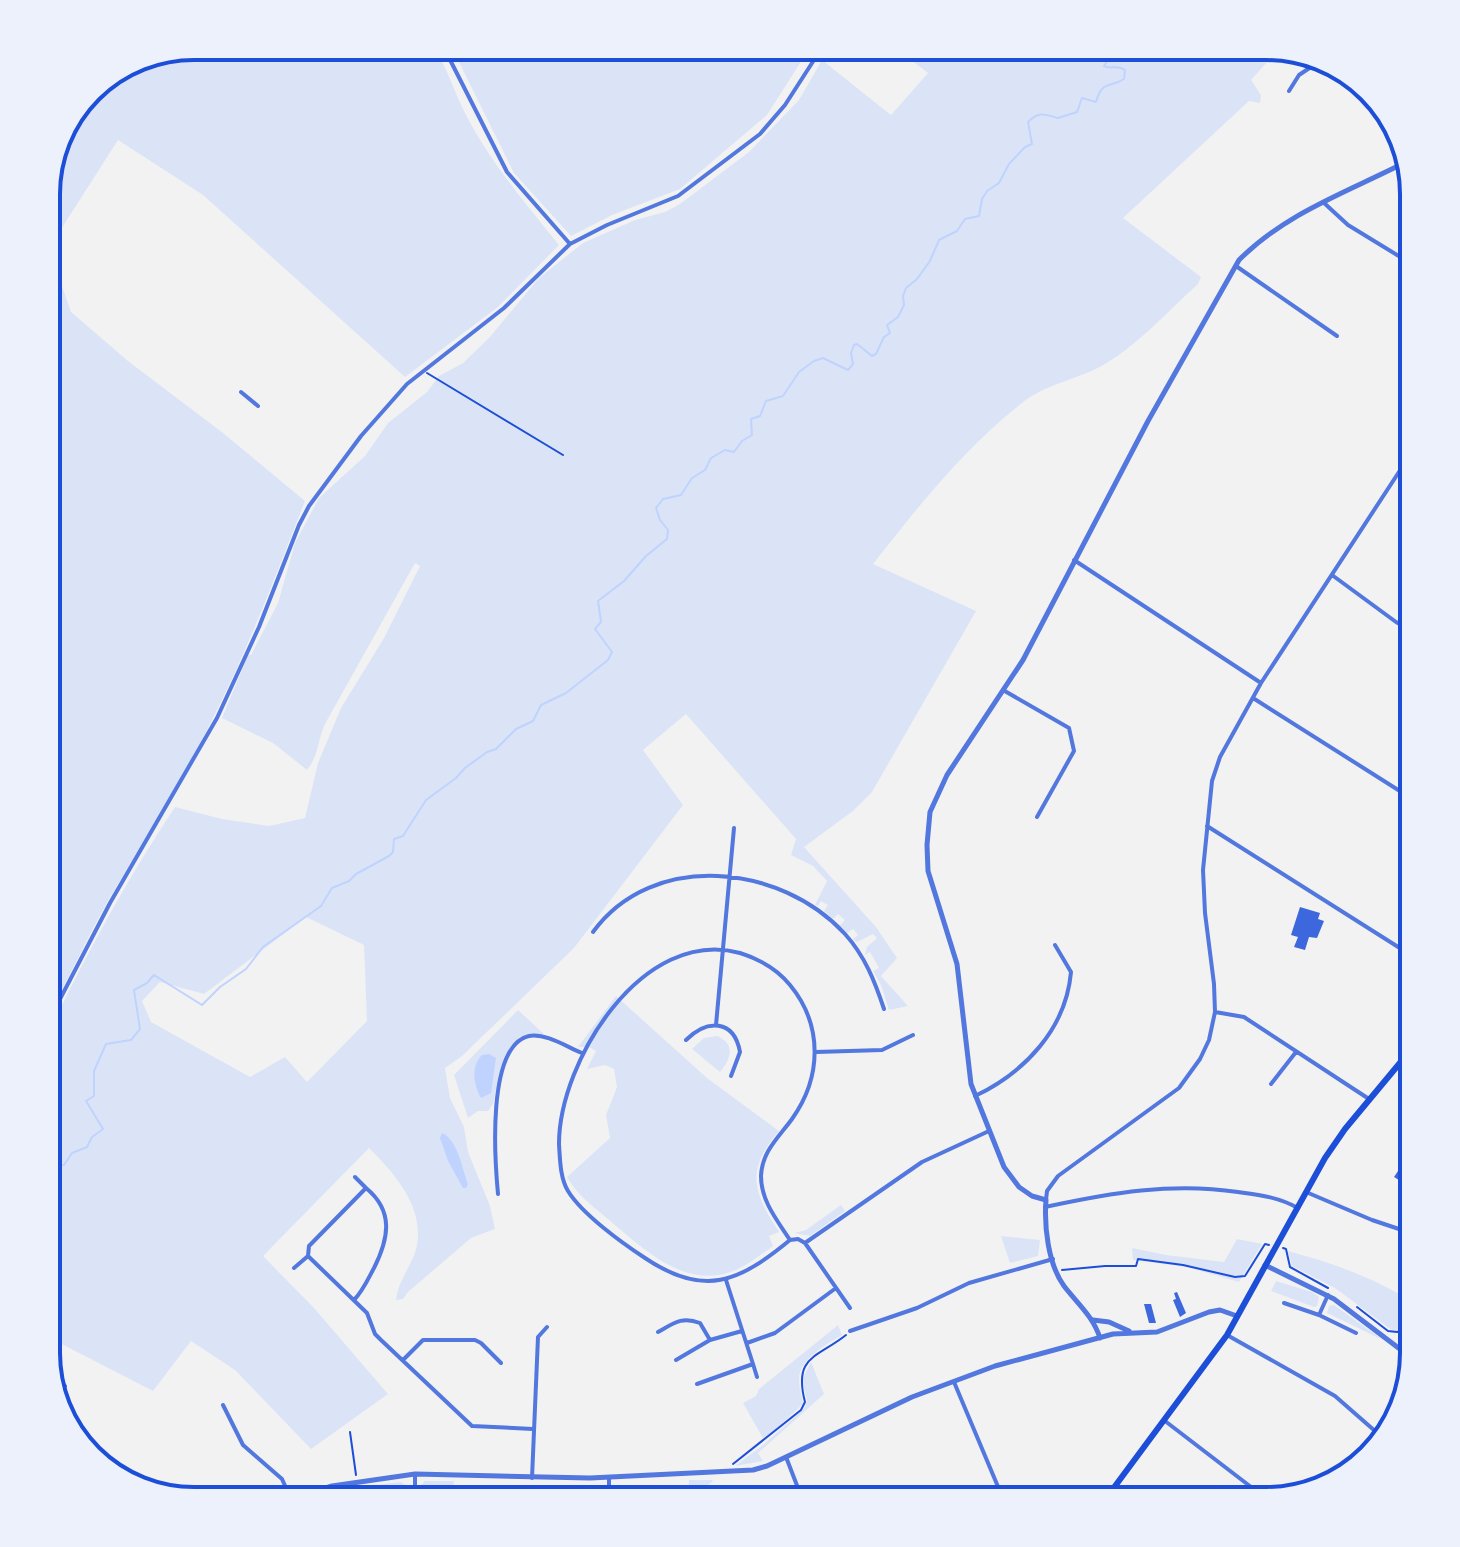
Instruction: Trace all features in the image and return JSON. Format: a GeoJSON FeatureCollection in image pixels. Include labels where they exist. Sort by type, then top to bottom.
{"type":"FeatureCollection","features":[{"type":"Feature","properties":{"kind":"main road"},"geometry":{"type":"LineString","coordinates":[[1117,1487],[1227,1335],[1306,1192],[1345,1129],[1400,1062]]}},
{"type":"Feature","properties":{"kind":"street"},"geometry":{"type":"LineString","coordinates":[[450,60],[507,172],[570,244]]}},
{"type":"Feature","properties":{"kind":"street"},"geometry":{"type":"LineString","coordinates":[[60,999],[110,903],[217,718],[309,506],[383,410],[407,384],[504,308],[570,244],[678,196],[727,160],[773,121],[814,60]]}},
{"type":"Feature","properties":{"kind":"street"},"geometry":{"type":"LineString","coordinates":[[1289,91],[1299,75],[1309,68]]}},
{"type":"Feature","properties":{"kind":"street"},"geometry":{"type":"LineString","coordinates":[[1298,1208],[1273,1197],[1197,1187],[1128,1191],[1045,1204],[1012,1179],[1004,1167],[975,1096],[969,1071],[957,964],[928,871],[928,828],[936,796],[945,779],[1045,619],[1155,408],[1236,266],[1257,242],[1278,226],[1322,201],[1397,166]]}},
{"type":"Feature","properties":{"kind":"street"},"geometry":{"type":"LineString","coordinates":[[1322,201],[1348,225],[1400,257]]}},
{"type":"Feature","properties":{"kind":"street"},"geometry":{"type":"LineString","coordinates":[[1236,266],[1337,336]]}},
{"type":"Feature","properties":{"kind":"street"},"geometry":{"type":"LineString","coordinates":[[241,392],[258,406]]}},
{"type":"Feature","properties":{"kind":"street"},"geometry":{"type":"LineString","coordinates":[[1100,1338],[1093,1320],[1058,1276],[1045,1204],[1047,1191],[1058,1176],[1155,1107],[1185,1081],[1209,1040],[1215,1012],[1203,870],[1212,781],[1220,757],[1261,683],[1400,471]]}},
{"type":"Feature","properties":{"kind":"street"},"geometry":{"type":"LineString","coordinates":[[1074,560],[1261,683]]}},
{"type":"Feature","properties":{"kind":"street"},"geometry":{"type":"LineString","coordinates":[[1332,575],[1400,624]]}},
{"type":"Feature","properties":{"kind":"street"},"geometry":{"type":"LineString","coordinates":[[1003,690],[1069,728],[1074,751],[1037,817]]}},
{"type":"Feature","properties":{"kind":"street"},"geometry":{"type":"LineString","coordinates":[[1253,698],[1400,791]]}},
{"type":"Feature","properties":{"kind":"street"},"geometry":{"type":"LineString","coordinates":[[1207,826],[1400,948]]}},
{"type":"Feature","properties":{"kind":"street"},"geometry":{"type":"LineString","coordinates":[[716,1025],[734,828]]}},
{"type":"Feature","properties":{"kind":"street"},"geometry":{"type":"LineString","coordinates":[[593,932],[615,906],[646,889],[697,876],[730,876],[762,882],[807,903],[834,923],[858,950],[870,971],[884,1009]]}},
{"type":"Feature","properties":{"kind":"street"},"geometry":{"type":"LineString","coordinates":[[975,1096],[1000,1083],[1030,1060],[1044,1043],[1059,1015],[1071,972],[1055,945]]}},
{"type":"Feature","properties":{"kind":"street"},"geometry":{"type":"LineString","coordinates":[[790,1240],[766,1204],[761,1176],[771,1144],[807,1093],[814,1074],[816,1052],[807,1012],[783,977],[756,959],[724,950],[697,951],[677,957],[641,980],[624,997],[582,1053],[566,1099],[560,1130],[560,1161],[568,1191],[589,1214],[664,1271],[693,1281],[726,1280],[741,1274],[790,1240],[798,1239],[805,1243],[850,1308]]}},
{"type":"Feature","properties":{"kind":"street"},"geometry":{"type":"LineString","coordinates":[[1215,1012],[1244,1017],[1369,1099]]}},
{"type":"Feature","properties":{"kind":"street"},"geometry":{"type":"LineString","coordinates":[[686,1040],[702,1027],[716,1025],[731,1032],[739,1046],[738,1064],[731,1076]]}},
{"type":"Feature","properties":{"kind":"street"},"geometry":{"type":"LineString","coordinates":[[816,1052],[882,1050],[913,1035]]}},
{"type":"Feature","properties":{"kind":"street"},"geometry":{"type":"LineString","coordinates":[[498,1194],[493,1157],[494,1115],[509,1054],[522,1039],[542,1036],[582,1053]]}},
{"type":"Feature","properties":{"kind":"street"},"geometry":{"type":"LineString","coordinates":[[1271,1084],[1296,1052]]}},
{"type":"Feature","properties":{"kind":"street"},"geometry":{"type":"LineString","coordinates":[[805,1243],[922,1162],[989,1131]]}},
{"type":"Feature","properties":{"kind":"street"},"geometry":{"type":"LineString","coordinates":[[354,1300],[361,1293],[383,1249],[387,1233],[383,1209],[355,1177]]}},
{"type":"Feature","properties":{"kind":"street"},"geometry":{"type":"LineString","coordinates":[[294,1268],[308,1256],[309,1246],[366,1188]]}},
{"type":"Feature","properties":{"kind":"street"},"geometry":{"type":"LineString","coordinates":[[1306,1192],[1400,1229]]}},
{"type":"Feature","properties":{"kind":"street"},"geometry":{"type":"LineString","coordinates":[[308,1256],[369,1315],[375,1334],[472,1426],[533,1429]]}},
{"type":"Feature","properties":{"kind":"street"},"geometry":{"type":"LineString","coordinates":[[850,1331],[917,1308],[969,1283],[1053,1259]]}},
{"type":"Feature","properties":{"kind":"street"},"geometry":{"type":"LineString","coordinates":[[1265,1265],[1328,1295],[1400,1349]]}},
{"type":"Feature","properties":{"kind":"street"},"geometry":{"type":"LineString","coordinates":[[726,1280],[757,1377]]}},
{"type":"Feature","properties":{"kind":"street"},"geometry":{"type":"LineString","coordinates":[[747,1343],[775,1333],[836,1288]]}},
{"type":"Feature","properties":{"kind":"street"},"geometry":{"type":"LineString","coordinates":[[1319,1315],[1328,1295]]}},
{"type":"Feature","properties":{"kind":"street"},"geometry":{"type":"LineString","coordinates":[[1284,1303],[1356,1333]]}},
{"type":"Feature","properties":{"kind":"street"},"geometry":{"type":"LineString","coordinates":[[335,1487],[357,1481],[415,1474],[532,1478],[753,1470],[871,1415],[995,1366],[1130,1331],[1157,1332],[1220,1310],[1237,1317]]}},
{"type":"Feature","properties":{"kind":"street"},"geometry":{"type":"LineString","coordinates":[[658,1332],[685,1319],[700,1323],[710,1340]]}},
{"type":"Feature","properties":{"kind":"street"},"geometry":{"type":"LineString","coordinates":[[1093,1320],[1109,1322],[1130,1331]]}},
{"type":"Feature","properties":{"kind":"street"},"geometry":{"type":"LineString","coordinates":[[532,1478],[538,1337],[547,1327]]}},
{"type":"Feature","properties":{"kind":"street"},"geometry":{"type":"LineString","coordinates":[[676,1360],[710,1340],[742,1331]]}},
{"type":"Feature","properties":{"kind":"street"},"geometry":{"type":"LineString","coordinates":[[1227,1335],[1335,1396],[1375,1431]]}},
{"type":"Feature","properties":{"kind":"street"},"geometry":{"type":"LineString","coordinates":[[403,1360],[423,1340],[475,1340],[501,1363]]}},
{"type":"Feature","properties":{"kind":"street"},"geometry":{"type":"LineString","coordinates":[[697,1384],[753,1364]]}},
{"type":"Feature","properties":{"kind":"street"},"geometry":{"type":"LineString","coordinates":[[954,1381],[998,1487]]}},
{"type":"Feature","properties":{"kind":"street"},"geometry":{"type":"LineString","coordinates":[[223,1405],[243,1445],[282,1479],[284,1487]]}},
{"type":"Feature","properties":{"kind":"street"},"geometry":{"type":"LineString","coordinates":[[1165,1421],[1251,1487]]}},
{"type":"Feature","properties":{"kind":"street"},"geometry":{"type":"LineString","coordinates":[[786,1457],[798,1487]]}},
{"type":"Feature","properties":{"kind":"street"},"geometry":{"type":"LineString","coordinates":[[415,1474],[415,1487]]}},
{"type":"Feature","properties":{"kind":"street"},"geometry":{"type":"LineString","coordinates":[[609,1477],[609,1487]]}},
{"type":"Feature","properties":{"kind":"path"},"geometry":{"type":"LineString","coordinates":[[425,372],[563,455]]}},
{"type":"Feature","properties":{"kind":"path"},"geometry":{"type":"LineString","coordinates":[[1058,1276],[1063,1274],[1062,1269],[1136,1266],[1138,1259],[1235,1277],[1245,1276],[1265,1244]]}},
{"type":"Feature","properties":{"kind":"path"},"geometry":{"type":"LineString","coordinates":[[733,1465],[801,1410],[805,1402],[800,1382],[803,1369],[822,1350],[850,1331]]}},
{"type":"Feature","properties":{"kind":"path"},"geometry":{"type":"LineString","coordinates":[[350,1432],[357,1481]]}},
{"type":"Feature","properties":{"kind":"shaded area"},"geometry":{"type":"Polygon","coordinates":[[[194,60],[440,60],[485,148],[559,245],[498,307],[405,377],[203,195],[118,140],[60,231],[60,185],[70,143],[99,99],[143,70],[194,60]]]}},
{"type":"Feature","properties":{"kind":"shaded area"},"geometry":{"type":"Polygon","coordinates":[[[458,60],[802,60],[767,115],[680,189],[612,215],[571,236],[514,173],[458,60]]]}},
{"type":"Feature","properties":{"kind":"shaded area"},"geometry":{"type":"Polygon","coordinates":[[[822,60],[891,115],[928,73],[911,60],[1269,60],[1251,80],[1261,95],[1260,103],[1249,101],[1123,218],[1201,277],[1198,284],[1118,356],[1031,396],[1001,420],[943,479],[873,564],[976,611],[872,792],[853,811],[804,847],[876,927],[897,958],[881,976],[908,1006],[889,1010],[873,971],[879,968],[870,952],[865,955],[867,947],[877,938],[873,934],[857,942],[853,939],[858,935],[853,929],[847,933],[840,925],[845,920],[838,914],[833,919],[824,911],[828,905],[821,901],[818,906],[815,905],[827,881],[813,866],[791,855],[796,839],[686,714],[643,750],[683,805],[574,948],[462,1056],[445,1068],[450,1098],[464,1127],[468,1152],[490,1206],[495,1229],[471,1238],[403,1299],[396,1300],[415,1253],[417,1223],[399,1182],[369,1148],[263,1256],[314,1308],[388,1394],[311,1449],[235,1370],[191,1341],[153,1391],[60,1343],[60,1008],[123,892],[175,807],[222,819],[269,826],[305,818],[318,763],[341,708],[384,638],[420,566],[415,563],[325,724],[314,759],[307,770],[273,743],[222,718],[248,655],[251,655],[278,603],[295,543],[319,498],[365,456],[388,423],[427,392],[439,376],[463,363],[489,338],[539,278],[583,243],[680,204],[749,152],[799,100],[822,60]],[[306,917],[204,994],[160,982],[142,1001],[151,1022],[250,1077],[285,1057],[307,1082],[367,1021],[364,945],[306,917]]]}},
{"type":"Feature","properties":{"kind":"shaded area"},"geometry":{"type":"Polygon","coordinates":[[[60,280],[71,312],[305,501],[250,639],[212,720],[109,899],[60,992],[60,280]]]}},
{"type":"Feature","properties":{"kind":"shaded area"},"geometry":{"type":"Polygon","coordinates":[[[616,996],[707,1078],[779,1131],[761,1157],[756,1180],[763,1204],[779,1232],[769,1236],[773,1246],[736,1270],[719,1275],[702,1275],[671,1266],[642,1247],[595,1208],[567,1177],[610,1138],[606,1115],[617,1087],[614,1069],[605,1065],[587,1069],[596,1051],[578,1047],[616,996]]]}},
{"type":"Feature","properties":{"kind":"shaded area"},"geometry":{"type":"Polygon","coordinates":[[[518,1010],[544,1034],[530,1035],[512,1047],[501,1067],[493,1104],[488,1111],[478,1111],[468,1118],[454,1075],[518,1010]]]}},
{"type":"Feature","properties":{"kind":"shaded area"},"geometry":{"type":"Polygon","coordinates":[[[717,1036],[727,1043],[730,1052],[720,1072],[692,1049],[704,1038],[717,1036]]]}},
{"type":"Feature","properties":{"kind":"shaded area"},"geometry":{"type":"Polygon","coordinates":[[[841,1205],[845,1211],[810,1236],[794,1233],[806,1230],[841,1205]]]}},
{"type":"Feature","properties":{"kind":"shaded area"},"geometry":{"type":"Polygon","coordinates":[[[1001,1236],[1040,1240],[1038,1256],[1010,1263],[1001,1236]]]}},
{"type":"Feature","properties":{"kind":"shaded area"},"geometry":{"type":"Polygon","coordinates":[[[1237,1239],[1262,1244],[1239,1282],[1187,1267],[1133,1260],[1132,1248],[1224,1262],[1237,1239]]]}},
{"type":"Feature","properties":{"kind":"shaded area"},"geometry":{"type":"Polygon","coordinates":[[[1288,1251],[1353,1272],[1399,1294],[1400,1329],[1393,1331],[1335,1288],[1292,1266],[1288,1251]]]}},
{"type":"Feature","properties":{"kind":"shaded area"},"geometry":{"type":"Polygon","coordinates":[[[1276,1281],[1312,1292],[1319,1297],[1317,1306],[1271,1291],[1276,1281]]]}},
{"type":"Feature","properties":{"kind":"shaded area"},"geometry":{"type":"Polygon","coordinates":[[[1334,1305],[1383,1340],[1327,1313],[1329,1306],[1334,1305]]]}},
{"type":"Feature","properties":{"kind":"shaded area"},"geometry":{"type":"Polygon","coordinates":[[[838,1325],[842,1335],[815,1353],[800,1372],[803,1404],[764,1440],[743,1403],[756,1396],[759,1389],[838,1325]]]}},
{"type":"Feature","properties":{"kind":"shaded area"},"geometry":{"type":"Polygon","coordinates":[[[811,1362],[824,1394],[758,1453],[763,1461],[735,1466],[804,1409],[807,1401],[802,1380],[811,1362]]]}},
{"type":"Feature","properties":{"kind":"shaded area"},"geometry":{"type":"Polygon","coordinates":[[[689,1480],[713,1481],[706,1487],[689,1487],[689,1480]]]}},
{"type":"Feature","properties":{"kind":"shaded area"},"geometry":{"type":"Polygon","coordinates":[[[425,1481],[454,1481],[453,1487],[419,1487],[425,1481]]]}},
{"type":"Feature","properties":{"kind":"shaded area"},"geometry":{"type":"Polygon","coordinates":[[[401,1482],[408,1487],[359,1487],[401,1482]]]}},
{"type":"Feature","properties":{"kind":"water"},"geometry":{"type":"Polygon","coordinates":[[[489,1054],[496,1058],[491,1093],[481,1098],[475,1082],[475,1070],[482,1055],[489,1054]]]}},
{"type":"Feature","properties":{"kind":"water"},"geometry":{"type":"Polygon","coordinates":[[[442,1133],[456,1148],[468,1184],[466,1188],[463,1188],[448,1161],[440,1138],[442,1133]]]}},
{"type":"Feature","properties":{"kind":"building"},"geometry":{"type":"Polygon","coordinates":[[[1300,907],[1320,913],[1318,919],[1324,921],[1317,938],[1309,937],[1305,950],[1294,947],[1298,937],[1291,935],[1300,907]]]}},
{"type":"Feature","properties":{"kind":"building"},"geometry":{"type":"Polygon","coordinates":[[[1177,1292],[1186,1313],[1180,1317],[1173,1300],[1177,1292]]]}},
{"type":"Feature","properties":{"kind":"building"},"geometry":{"type":"Polygon","coordinates":[[[1144,1304],[1151,1304],[1156,1323],[1149,1323],[1144,1304]]]}},
{"type":"Feature","properties":{"kind":"waterway"},"geometry":{"type":"LineString","coordinates":[[60,1165],[64,1165],[72,1153],[87,1147],[92,1137],[103,1129],[86,1101],[94,1096],[94,1071],[106,1044],[131,1040],[140,1029],[134,990],[154,975],[202,1005],[220,987],[246,969],[263,947],[321,906],[332,888],[389,856],[393,852],[394,839],[403,836],[426,800],[465,768],[496,749],[516,729],[533,721],[541,705],[566,693],[608,660],[612,652],[595,629],[601,622],[598,601],[624,581],[646,556],[667,539],[668,530],[656,508],[663,499],[681,495],[692,478],[705,470],[711,458],[725,450],[734,452],[742,441],[752,435],[751,419],[760,416],[766,401],[783,396],[799,372],[814,361],[823,358],[848,370],[853,364],[851,353],[854,345],[857,344],[872,356],[876,354],[884,337],[890,333],[887,325],[898,317],[904,305],[906,288],[930,261],[939,240],[957,231],[965,219],[979,216],[987,191],[999,183],[1009,164],[1032,144],[1028,122],[1040,115],[1058,118],[1077,112],[1082,98],[1096,102],[1104,87],[1124,79],[1125,70],[1104,66],[1108,60]]}}]}
